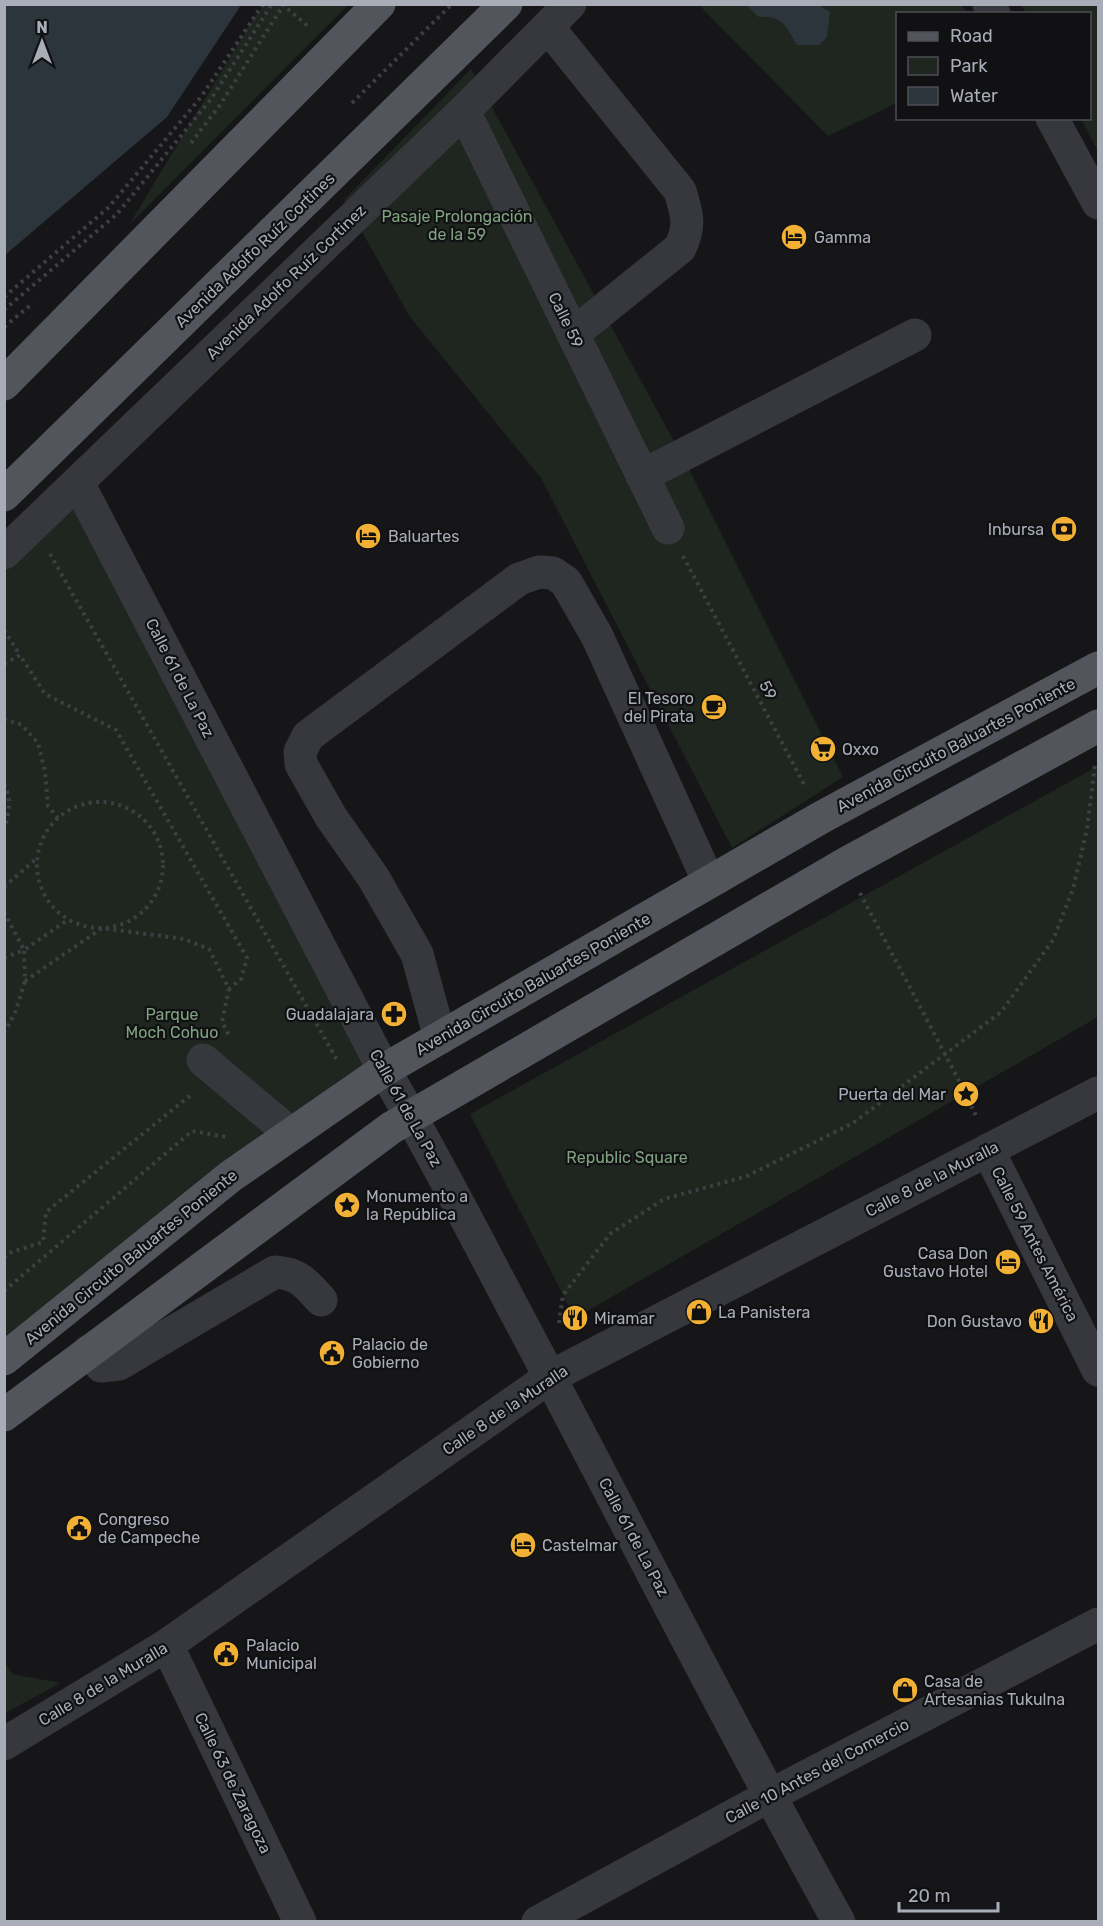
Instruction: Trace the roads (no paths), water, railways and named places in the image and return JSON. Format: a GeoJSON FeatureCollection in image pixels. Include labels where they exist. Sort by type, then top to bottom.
{"type":"FeatureCollection","features":[{"type":"Feature","properties":{"kind":"main road"},"geometry":{"type":"LineString","coordinates":[[4,384],[378,4]]}},
{"type":"Feature","properties":{"kind":"main road","name":"Avenida Adolfo Ruíz Cortines"},"geometry":{"type":"LineString","coordinates":[[4,495],[506,4]]}},
{"type":"Feature","properties":{"kind":"main road","name":"Avenida Circuito Baluartes Poniente"},"geometry":{"type":"LineString","coordinates":[[4,1359],[231,1176],[384,1070],[822,817],[1098,668]]}},
{"type":"Feature","properties":{"kind":"main road"},"geometry":{"type":"LineString","coordinates":[[4,1415],[391,1128],[845,864],[1094,729]]}},
{"type":"Feature","properties":{"kind":"street","name":"Avenida Adolfo Ruíz Cortinez"},"geometry":{"type":"LineString","coordinates":[[4,553],[464,111],[559,16]]}},
{"type":"Feature","properties":{"kind":"street"},"geometry":{"type":"LineString","coordinates":[[559,16],[680,191],[687,212],[688,232],[680,248],[573,334]]}},
{"type":"Feature","properties":{"kind":"street","name":"Calle 59"},"geometry":{"type":"LineString","coordinates":[[464,111],[668,528]]}},
{"type":"Feature","properties":{"kind":"street"},"geometry":{"type":"LineString","coordinates":[[1053,120],[1098,203]]}},
{"type":"Feature","properties":{"kind":"street"},"geometry":{"type":"LineString","coordinates":[[642,476],[915,335]]}},
{"type":"Feature","properties":{"kind":"street","name":"Calle 61 de La Paz"},"geometry":{"type":"LineString","coordinates":[[78,483],[384,1070],[411,1116],[550,1377],[769,1796],[839,1922]]}},
{"type":"Feature","properties":{"kind":"street"},"geometry":{"type":"LineString","coordinates":[[440,1038],[417,954],[374,878],[331,817],[301,764],[300,752],[308,736],[519,579],[538,572],[553,573],[566,582],[597,636],[709,882]]}},
{"type":"Feature","properties":{"kind":"street"},"geometry":{"type":"LineString","coordinates":[[202,1074],[291,1134]]}},
{"type":"Feature","properties":{"kind":"street","name":"Calle 8 de la Muralla"},"geometry":{"type":"LineString","coordinates":[[4,1744],[166,1646],[550,1377],[1098,1093]]}},
{"type":"Feature","properties":{"kind":"street","name":"Calle 59 Antes América"},"geometry":{"type":"LineString","coordinates":[[988,1150],[1098,1370]]}},
{"type":"Feature","properties":{"kind":"street"},"geometry":{"type":"LineString","coordinates":[[89,1351],[101,1366],[119,1364],[275,1272],[288,1273],[301,1278],[321,1300]]}},
{"type":"Feature","properties":{"kind":"street","name":"Calle 10 Antes del Comercio"},"geometry":{"type":"LineString","coordinates":[[538,1922],[769,1796],[1098,1624]]}},
{"type":"Feature","properties":{"kind":"street","name":"Calle 63 de Zaragoza"},"geometry":{"type":"LineString","coordinates":[[166,1646],[300,1922]]}},
{"type":"Feature","properties":{"kind":"water"},"geometry":{"type":"Polygon","coordinates":[[[5,4],[241,5],[167,117],[5,255],[5,4]]]}},
{"type":"Feature","properties":{"kind":"water"},"geometry":{"type":"Polygon","coordinates":[[[748,5],[818,5],[830,12],[827,37],[819,45],[797,45],[783,24],[773,18],[759,17],[748,5]]]}},
{"type":"Feature","properties":{"kind":"place","name":"Gamma"},"geometry":{"type":"Point","coordinates":[794,237]}},
{"type":"Feature","properties":{"kind":"place","name":"Inbursa"},"geometry":{"type":"Point","coordinates":[1064,529]}},
{"type":"Feature","properties":{"kind":"place","name":"Baluartes"},"geometry":{"type":"Point","coordinates":[368,536]}},
{"type":"Feature","properties":{"kind":"place","name":"El Tesoro del Pirata"},"geometry":{"type":"Point","coordinates":[714,707]}},
{"type":"Feature","properties":{"kind":"place","name":"Oxxo"},"geometry":{"type":"Point","coordinates":[823,749]}},
{"type":"Feature","properties":{"kind":"place","name":"Guadalajara"},"geometry":{"type":"Point","coordinates":[394,1014]}},
{"type":"Feature","properties":{"kind":"place","name":"Puerta del Mar"},"geometry":{"type":"Point","coordinates":[966,1094]}},
{"type":"Feature","properties":{"kind":"place","name":"Monumento a la República"},"geometry":{"type":"Point","coordinates":[347,1205]}},
{"type":"Feature","properties":{"kind":"place","name":"Casa Don Gustavo Hotel"},"geometry":{"type":"Point","coordinates":[1008,1262]}},
{"type":"Feature","properties":{"kind":"place","name":"La Panistera"},"geometry":{"type":"Point","coordinates":[699,1312]}},
{"type":"Feature","properties":{"kind":"place","name":"Miramar"},"geometry":{"type":"Point","coordinates":[575,1318]}},
{"type":"Feature","properties":{"kind":"place","name":"Don Gustavo"},"geometry":{"type":"Point","coordinates":[1041,1321]}},
{"type":"Feature","properties":{"kind":"place","name":"Palacio de Gobierno"},"geometry":{"type":"Point","coordinates":[332,1353]}},
{"type":"Feature","properties":{"kind":"place","name":"Congreso de Campeche"},"geometry":{"type":"Point","coordinates":[79,1528]}},
{"type":"Feature","properties":{"kind":"place","name":"Castelmar"},"geometry":{"type":"Point","coordinates":[523,1545]}},
{"type":"Feature","properties":{"kind":"place","name":"Palacio Municipal"},"geometry":{"type":"Point","coordinates":[226,1654]}},
{"type":"Feature","properties":{"kind":"place","name":"Casa de Artesanias Tukulna"},"geometry":{"type":"Point","coordinates":[905,1690]}},
{"type":"Feature","properties":{"kind":"park label","name":"Pasaje Prolongación de la 59"},"geometry":{"type":"Point","coordinates":[457,225]}},
{"type":"Feature","properties":{"kind":"park label","name":"Parque Moch Cohuo"},"geometry":{"type":"Point","coordinates":[172,1023]}},
{"type":"Feature","properties":{"kind":"park label","name":"Republic Square"},"geometry":{"type":"Point","coordinates":[627,1157]}}]}
